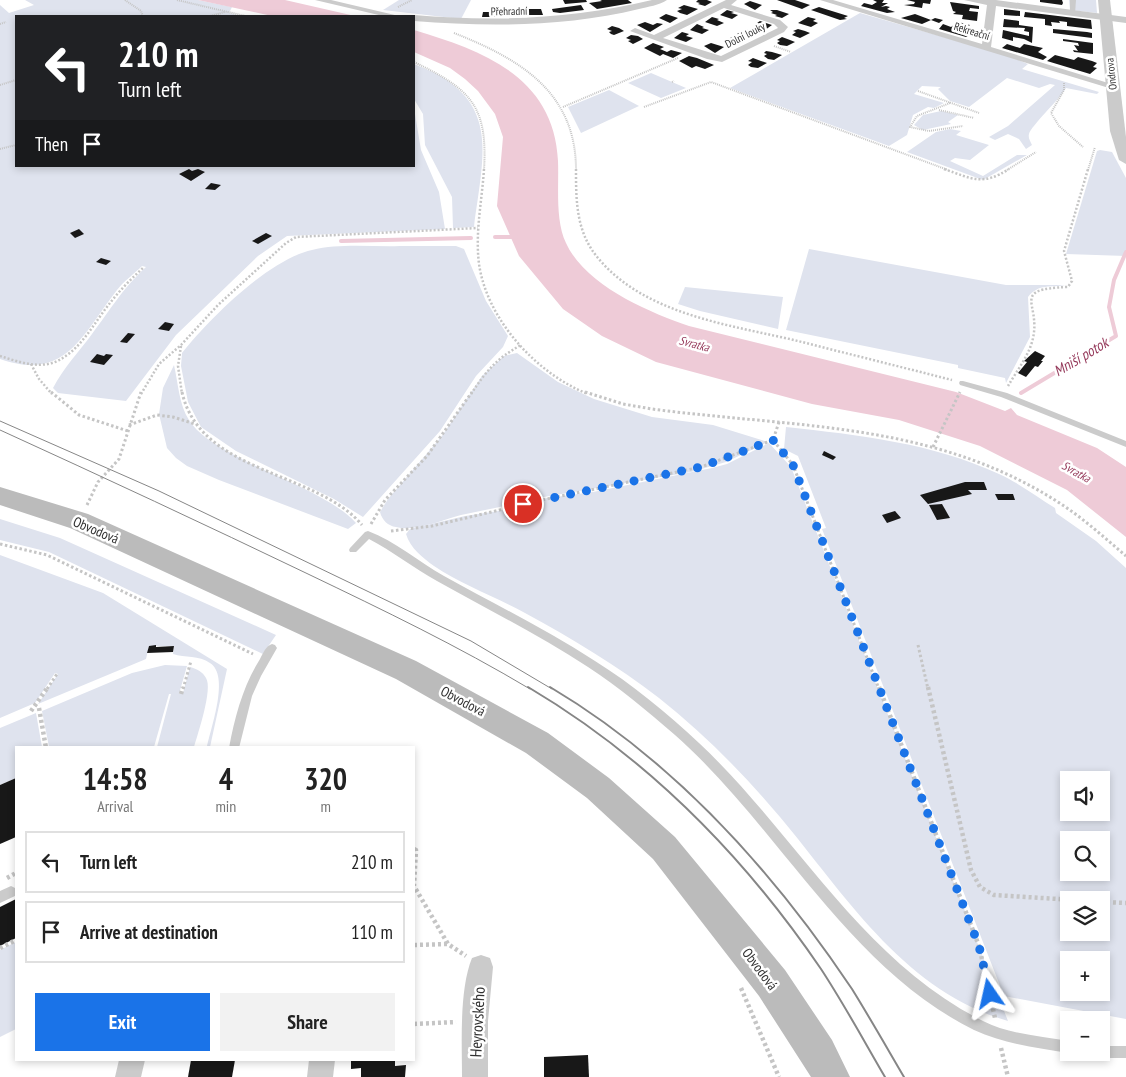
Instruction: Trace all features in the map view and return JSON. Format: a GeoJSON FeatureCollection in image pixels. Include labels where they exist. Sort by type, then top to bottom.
{"type":"FeatureCollection","features":[{"type":"Feature","properties":{"kind":"main road","name":"Obvodová"},"geometry":{"type":"LineString","coordinates":[[0,496],[79,521],[406,670],[537,744],[598,788],[664,848],[772,983],[824,1069]]}},
{"type":"Feature","properties":{"kind":"street"},"geometry":{"type":"LineString","coordinates":[[320,0],[390,15]]}},
{"type":"Feature","properties":{"kind":"street","name":"Přehradní"},"geometry":{"type":"LineString","coordinates":[[415,18],[460,23],[544,22],[587,17],[663,0]]}},
{"type":"Feature","properties":{"kind":"street"},"geometry":{"type":"LineString","coordinates":[[656,38],[734,0]]}},
{"type":"Feature","properties":{"kind":"street","name":"Rekreační"},"geometry":{"type":"LineString","coordinates":[[824,0],[1113,86]]}},
{"type":"Feature","properties":{"kind":"street"},"geometry":{"type":"LineString","coordinates":[[968,0],[992,1],[1126,20]]}},
{"type":"Feature","properties":{"kind":"street"},"geometry":{"type":"LineString","coordinates":[[1073,0],[1073,13]]}},
{"type":"Feature","properties":{"kind":"street","name":"Ondrova"},"geometry":{"type":"LineString","coordinates":[[1104,0],[1113,86],[1124,154]]}},
{"type":"Feature","properties":{"kind":"street"},"geometry":{"type":"LineString","coordinates":[[986,48],[992,1]]}},
{"type":"Feature","properties":{"kind":"street","name":"Dolní louky"},"geometry":{"type":"LineString","coordinates":[[635,31],[710,58],[722,59],[783,27],[777,22],[724,5]]}},
{"type":"Feature","properties":{"kind":"street","name":"Heyrovského"},"geometry":{"type":"LineString","coordinates":[[475,1077],[476,1021],[481,967]]}},
{"type":"Feature","properties":{"kind":"street"},"geometry":{"type":"LineString","coordinates":[[128,1077],[132,1061]]}},
{"type":"Feature","properties":{"kind":"street"},"geometry":{"type":"LineString","coordinates":[[320,1077],[322,1061]]}},
{"type":"Feature","properties":{"kind":"lane"},"geometry":{"type":"LineString","coordinates":[[963,384],[1004,395],[1126,444]]}},
{"type":"Feature","properties":{"kind":"lane"},"geometry":{"type":"LineString","coordinates":[[353,550],[368,534],[424,569],[577,654],[625,687],[696,747],[765,819],[837,908],[894,968],[939,1002],[979,1025],[997,1032],[1060,1045]]}},
{"type":"Feature","properties":{"kind":"lane"},"geometry":{"type":"LineString","coordinates":[[234,746],[244,701],[254,676],[272,648]]}},
{"type":"Feature","properties":{"kind":"lane"},"geometry":{"type":"LineString","coordinates":[[1110,1052],[1126,1052]]}},
{"type":"Feature","properties":{"kind":"path"},"geometry":{"type":"LineString","coordinates":[[125,0],[142,15]]}},
{"type":"Feature","properties":{"kind":"path"},"geometry":{"type":"LineString","coordinates":[[176,0],[241,15]]}},
{"type":"Feature","properties":{"kind":"path"},"geometry":{"type":"LineString","coordinates":[[211,15],[228,12]]}},
{"type":"Feature","properties":{"kind":"path"},"geometry":{"type":"LineString","coordinates":[[0,24],[6,22]]}},
{"type":"Feature","properties":{"kind":"path"},"geometry":{"type":"LineString","coordinates":[[447,31],[495,50],[519,64],[549,90],[563,107],[572,133],[576,156],[577,218],[587,243],[597,258],[615,275],[655,301],[692,315],[963,384],[933,447]]}},
{"type":"Feature","properties":{"kind":"path"},"geometry":{"type":"LineString","coordinates":[[563,107],[641,75],[692,51]]}},
{"type":"Feature","properties":{"kind":"path"},"geometry":{"type":"LineString","coordinates":[[415,62],[444,76],[461,89],[474,103],[483,120],[487,148],[478,228],[479,265],[486,291],[522,345],[558,379],[583,392],[675,413],[779,422],[893,436],[933,447],[1003,473],[1060,503],[1126,556]]}},
{"type":"Feature","properties":{"kind":"path"},"geometry":{"type":"LineString","coordinates":[[652,70],[657,72]]}},
{"type":"Feature","properties":{"kind":"path"},"geometry":{"type":"LineString","coordinates":[[0,85],[15,80]]}},
{"type":"Feature","properties":{"kind":"path"},"geometry":{"type":"LineString","coordinates":[[1058,80],[1066,84],[1051,113],[1060,126],[1083,147]]}},
{"type":"Feature","properties":{"kind":"path"},"geometry":{"type":"LineString","coordinates":[[644,107],[711,82],[976,181],[986,182],[993,179],[1010,166],[1036,152]]}},
{"type":"Feature","properties":{"kind":"path"},"geometry":{"type":"LineString","coordinates":[[918,91],[979,114]]}},
{"type":"Feature","properties":{"kind":"path"},"geometry":{"type":"LineString","coordinates":[[950,103],[917,116],[910,127],[915,131],[926,131],[963,126]]}},
{"type":"Feature","properties":{"kind":"path"},"geometry":{"type":"LineString","coordinates":[[933,110],[958,112],[974,118]]}},
{"type":"Feature","properties":{"kind":"path"},"geometry":{"type":"LineString","coordinates":[[0,149],[15,145]]}},
{"type":"Feature","properties":{"kind":"path"},"geometry":{"type":"LineString","coordinates":[[1004,395],[1014,372],[1033,340],[1034,331],[1030,302],[1034,293],[1043,288],[1068,287],[1072,281],[1064,251],[1095,147]]}},
{"type":"Feature","properties":{"kind":"path"},"geometry":{"type":"LineString","coordinates":[[79,521],[98,482],[118,459],[134,409],[145,384],[159,364],[181,345],[237,287],[286,243],[296,237],[478,228]]}},
{"type":"Feature","properties":{"kind":"path"},"geometry":{"type":"LineString","coordinates":[[0,356],[31,364],[50,365],[68,356],[89,333],[121,288],[144,267]]}},
{"type":"Feature","properties":{"kind":"path"},"geometry":{"type":"LineString","coordinates":[[181,345],[178,364],[182,391],[189,415],[195,424],[215,442],[236,454],[342,507],[357,518],[368,534]]}},
{"type":"Feature","properties":{"kind":"path"},"geometry":{"type":"LineString","coordinates":[[368,534],[377,511],[426,456],[481,378],[501,356],[522,345]]}},
{"type":"Feature","properties":{"kind":"path"},"geometry":{"type":"LineString","coordinates":[[31,364],[36,376],[63,404],[84,418],[128,431]]}},
{"type":"Feature","properties":{"kind":"path"},"geometry":{"type":"LineString","coordinates":[[130,425],[137,425],[145,418],[160,415],[195,424]]}},
{"type":"Feature","properties":{"kind":"path"},"geometry":{"type":"LineString","coordinates":[[773,440],[779,422]]}},
{"type":"Feature","properties":{"kind":"path"},"geometry":{"type":"LineString","coordinates":[[368,534],[432,526],[542,500],[701,467],[773,440]]}},
{"type":"Feature","properties":{"kind":"path"},"geometry":{"type":"LineString","coordinates":[[773,440],[793,465],[976,937],[987,975],[997,1032],[1008,1077]]}},
{"type":"Feature","properties":{"kind":"path"},"geometry":{"type":"LineString","coordinates":[[0,544],[46,555],[264,659]]}},
{"type":"Feature","properties":{"kind":"path"},"geometry":{"type":"LineString","coordinates":[[918,646],[971,870],[980,887],[994,895],[1060,899]]}},
{"type":"Feature","properties":{"kind":"path"},"geometry":{"type":"LineString","coordinates":[[181,694],[191,661]]}},
{"type":"Feature","properties":{"kind":"path"},"geometry":{"type":"LineString","coordinates":[[31,711],[57,674]]}},
{"type":"Feature","properties":{"kind":"path"},"geometry":{"type":"LineString","coordinates":[[39,708],[46,746]]}},
{"type":"Feature","properties":{"kind":"path"},"geometry":{"type":"LineString","coordinates":[[415,850],[415,868]]}},
{"type":"Feature","properties":{"kind":"path"},"geometry":{"type":"LineString","coordinates":[[415,888],[448,944],[481,967]]}},
{"type":"Feature","properties":{"kind":"path"},"geometry":{"type":"LineString","coordinates":[[1110,903],[1126,904]]}},
{"type":"Feature","properties":{"kind":"path"},"geometry":{"type":"LineString","coordinates":[[0,948],[15,940]]}},
{"type":"Feature","properties":{"kind":"path"},"geometry":{"type":"LineString","coordinates":[[415,946],[448,944]]}},
{"type":"Feature","properties":{"kind":"path"},"geometry":{"type":"LineString","coordinates":[[739,985],[779,1077]]}},
{"type":"Feature","properties":{"kind":"path"},"geometry":{"type":"LineString","coordinates":[[415,1024],[476,1021]]}},
{"type":"Feature","properties":{"kind":"shaded area"},"geometry":{"type":"Polygon","coordinates":[[[25,0],[198,0],[232,7],[229,13],[237,15],[15,15],[15,167],[415,167],[415,114],[421,150],[439,192],[445,229],[287,236],[258,256],[176,335],[126,401],[58,393],[53,388],[62,373],[123,291],[146,267],[142,266],[117,290],[82,338],[57,359],[41,364],[23,364],[0,359],[0,5],[9,13],[34,5],[25,0]]]}},
{"type":"Feature","properties":{"kind":"shaded area"},"geometry":{"type":"Polygon","coordinates":[[[399,0],[471,0],[461,19],[383,10],[399,0]]]}},
{"type":"Feature","properties":{"kind":"shaded area"},"geometry":{"type":"Polygon","coordinates":[[[1069,0],[1096,0],[1097,13],[1070,10],[1069,0]]]}},
{"type":"Feature","properties":{"kind":"shaded area"},"geometry":{"type":"Polygon","coordinates":[[[860,13],[1009,56],[1028,64],[1022,69],[1099,92],[1097,94],[1066,88],[1031,130],[1029,140],[1032,145],[1026,149],[1019,139],[1008,134],[995,140],[989,137],[1008,126],[1055,85],[1050,84],[1039,88],[1007,78],[969,107],[950,101],[938,89],[941,87],[922,86],[914,94],[944,103],[934,108],[928,107],[913,115],[907,135],[889,146],[730,88],[860,13]]]}},
{"type":"Feature","properties":{"kind":"shaded area"},"geometry":{"type":"Polygon","coordinates":[[[415,64],[442,77],[462,93],[474,110],[481,129],[483,151],[474,227],[453,228],[452,197],[425,145],[423,114],[415,101],[415,64]]]}},
{"type":"Feature","properties":{"kind":"shaded area"},"geometry":{"type":"Polygon","coordinates":[[[651,73],[686,88],[661,98],[628,83],[651,73]]]}},
{"type":"Feature","properties":{"kind":"shaded area"},"geometry":{"type":"Polygon","coordinates":[[[609,90],[639,106],[581,133],[568,107],[609,90]]]}},
{"type":"Feature","properties":{"kind":"shaded area"},"geometry":{"type":"Polygon","coordinates":[[[941,111],[958,115],[948,122],[951,124],[923,130],[914,125],[923,115],[941,111]]]}},
{"type":"Feature","properties":{"kind":"shaded area"},"geometry":{"type":"Polygon","coordinates":[[[950,129],[961,131],[956,135],[989,145],[970,160],[955,158],[950,161],[983,176],[1017,155],[1027,155],[983,180],[907,152],[936,132],[950,129]]]}},
{"type":"Feature","properties":{"kind":"shaded area"},"geometry":{"type":"Polygon","coordinates":[[[1097,151],[1112,152],[1126,178],[1126,256],[1066,254],[1097,151]]]}},
{"type":"Feature","properties":{"kind":"shaded area"},"geometry":{"type":"Polygon","coordinates":[[[356,246],[456,246],[464,249],[486,301],[508,336],[503,347],[476,376],[440,431],[363,517],[334,499],[236,451],[201,427],[188,402],[181,366],[182,353],[241,292],[277,265],[295,256],[323,248],[356,246]]]}},
{"type":"Feature","properties":{"kind":"shaded area"},"geometry":{"type":"Polygon","coordinates":[[[809,249],[1006,285],[1065,285],[1041,288],[1028,297],[1030,337],[1006,383],[1005,378],[958,368],[958,365],[786,330],[809,249]]]}},
{"type":"Feature","properties":{"kind":"shaded area"},"geometry":{"type":"Polygon","coordinates":[[[685,287],[783,297],[778,329],[678,304],[685,287]]]}},
{"type":"Feature","properties":{"kind":"shaded area"},"geometry":{"type":"Polygon","coordinates":[[[517,353],[558,382],[594,399],[652,417],[713,425],[768,442],[726,462],[691,472],[526,500],[461,515],[420,527],[404,528],[388,524],[382,518],[380,512],[388,499],[442,436],[482,376],[504,356],[517,353]]]}},
{"type":"Feature","properties":{"kind":"shaded area"},"geometry":{"type":"Polygon","coordinates":[[[174,365],[183,407],[189,420],[201,434],[216,445],[242,459],[313,493],[344,512],[356,523],[348,529],[219,480],[187,466],[176,458],[167,448],[159,414],[163,388],[174,365]]]}},
{"type":"Feature","properties":{"kind":"shaded area"},"geometry":{"type":"Polygon","coordinates":[[[786,427],[841,433],[895,442],[974,463],[1014,482],[1055,508],[1056,513],[1096,541],[1126,568],[1126,1019],[1110,1016],[1110,1011],[1084,1011],[1004,996],[822,529],[826,528],[798,456],[784,449],[786,427]]]}},
{"type":"Feature","properties":{"kind":"shaded area"},"geometry":{"type":"Polygon","coordinates":[[[769,443],[791,467],[1008,1021],[971,1007],[938,988],[908,964],[854,908],[752,785],[722,754],[659,698],[611,664],[560,632],[434,566],[414,548],[406,534],[410,529],[465,516],[505,510],[533,500],[593,492],[712,468],[727,464],[769,443]]]}},
{"type":"Feature","properties":{"kind":"shaded area"},"geometry":{"type":"Polygon","coordinates":[[[0,519],[60,538],[276,635],[263,654],[49,552],[0,540],[0,519]]]}},
{"type":"Feature","properties":{"kind":"shaded area"},"geometry":{"type":"Polygon","coordinates":[[[0,555],[103,593],[227,669],[210,746],[207,746],[219,690],[219,679],[216,670],[206,660],[173,654],[174,646],[149,646],[146,659],[38,704],[58,674],[55,673],[35,703],[0,718],[0,555]]]}},
{"type":"Feature","properties":{"kind":"shaded area"},"geometry":{"type":"Polygon","coordinates":[[[165,665],[187,666],[179,694],[183,693],[190,667],[203,674],[208,684],[208,691],[194,746],[157,746],[171,694],[169,694],[154,746],[49,746],[42,711],[132,673],[165,665]]]}},
{"type":"Feature","properties":{"kind":"shaded area"},"geometry":{"type":"Polygon","coordinates":[[[36,713],[42,746],[15,746],[15,778],[0,785],[0,728],[36,713]]]}},
{"type":"Feature","properties":{"kind":"shaded area"},"geometry":{"type":"Polygon","coordinates":[[[15,942],[15,1030],[0,1037],[0,950],[15,942]]]}},
{"type":"Feature","properties":{"kind":"water"},"geometry":{"type":"Polygon","coordinates":[[[198,0],[285,0],[351,15],[267,15],[198,0]]]}},
{"type":"Feature","properties":{"kind":"water","name":"Svratka"},"geometry":{"type":"Polygon","coordinates":[[[415,30],[465,48],[511,72],[529,88],[544,108],[554,132],[558,161],[558,203],[563,234],[575,258],[587,272],[602,284],[637,305],[689,326],[956,392],[1005,411],[1011,408],[1017,415],[1097,448],[1126,467],[1126,537],[1067,490],[980,446],[899,420],[812,404],[656,362],[602,336],[563,309],[519,256],[497,206],[503,137],[495,114],[478,91],[450,68],[415,52],[415,30]]]}},
{"type":"Feature","properties":{"kind":"building"},"geometry":{"type":"Polygon","coordinates":[[[563,0],[586,0],[587,2],[565,4],[563,0]]]}},
{"type":"Feature","properties":{"kind":"building"},"geometry":{"type":"Polygon","coordinates":[[[600,0],[628,0],[632,3],[597,9],[589,3],[602,1],[600,0]]]}},
{"type":"Feature","properties":{"kind":"building"},"geometry":{"type":"Polygon","coordinates":[[[698,0],[712,2],[705,6],[698,4],[700,3],[696,2],[698,0]]]}},
{"type":"Feature","properties":{"kind":"building"},"geometry":{"type":"Polygon","coordinates":[[[777,0],[795,0],[810,5],[802,9],[777,0]]]}},
{"type":"Feature","properties":{"kind":"building"},"geometry":{"type":"Polygon","coordinates":[[[873,0],[884,0],[882,3],[888,3],[881,7],[890,7],[887,9],[895,12],[887,13],[861,6],[864,3],[872,5],[877,2],[873,0]]]}},
{"type":"Feature","properties":{"kind":"building"},"geometry":{"type":"Polygon","coordinates":[[[907,0],[931,0],[930,4],[923,3],[922,8],[904,5],[914,4],[915,2],[907,0]]]}},
{"type":"Feature","properties":{"kind":"building"},"geometry":{"type":"Polygon","coordinates":[[[1040,0],[1062,0],[1063,3],[1062,5],[1040,2],[1040,0]]]}},
{"type":"Feature","properties":{"kind":"building"},"geometry":{"type":"Polygon","coordinates":[[[750,1],[762,5],[755,10],[744,4],[750,1]]]}},
{"type":"Feature","properties":{"kind":"building"},"geometry":{"type":"Polygon","coordinates":[[[950,2],[979,6],[979,9],[970,8],[969,11],[978,12],[977,21],[962,19],[963,15],[953,14],[956,12],[953,11],[950,2]]]}},
{"type":"Feature","properties":{"kind":"building"},"geometry":{"type":"Polygon","coordinates":[[[581,5],[584,10],[560,13],[553,12],[552,9],[581,5]]]}},
{"type":"Feature","properties":{"kind":"building"},"geometry":{"type":"Polygon","coordinates":[[[684,5],[698,9],[687,15],[677,11],[682,9],[678,8],[684,5]]]}},
{"type":"Feature","properties":{"kind":"building"},"geometry":{"type":"Polygon","coordinates":[[[819,7],[848,16],[844,18],[847,19],[840,20],[811,10],[819,7]]]}},
{"type":"Feature","properties":{"kind":"building"},"geometry":{"type":"Polygon","coordinates":[[[541,9],[543,15],[512,15],[511,10],[541,9]]]}},
{"type":"Feature","properties":{"kind":"building"},"geometry":{"type":"Polygon","coordinates":[[[1004,9],[1020,11],[1020,16],[1004,15],[1004,9]]]}},
{"type":"Feature","properties":{"kind":"building"},"geometry":{"type":"Polygon","coordinates":[[[727,10],[738,15],[732,19],[720,15],[727,10]]]}},
{"type":"Feature","properties":{"kind":"building"},"geometry":{"type":"Polygon","coordinates":[[[770,10],[789,14],[782,18],[775,16],[777,15],[771,13],[773,12],[770,10]]]}},
{"type":"Feature","properties":{"kind":"building"},"geometry":{"type":"Polygon","coordinates":[[[483,12],[500,13],[495,17],[482,17],[483,12]]]}},
{"type":"Feature","properties":{"kind":"building"},"geometry":{"type":"Polygon","coordinates":[[[1025,12],[1091,20],[1092,29],[1067,26],[1067,22],[1059,21],[1060,23],[1051,22],[1052,26],[1045,25],[1045,19],[1024,17],[1025,12]]]}},
{"type":"Feature","properties":{"kind":"building"},"geometry":{"type":"Polygon","coordinates":[[[666,14],[678,18],[670,23],[659,18],[666,14]]]}},
{"type":"Feature","properties":{"kind":"building"},"geometry":{"type":"Polygon","coordinates":[[[915,14],[931,20],[922,24],[901,18],[915,14]]]}},
{"type":"Feature","properties":{"kind":"building"},"geometry":{"type":"Polygon","coordinates":[[[712,17],[724,23],[717,26],[705,22],[712,17]]]}},
{"type":"Feature","properties":{"kind":"building"},"geometry":{"type":"Polygon","coordinates":[[[808,17],[816,19],[813,21],[818,23],[811,27],[798,23],[808,17]]]}},
{"type":"Feature","properties":{"kind":"building"},"geometry":{"type":"Polygon","coordinates":[[[935,18],[943,20],[939,23],[931,20],[935,18]]]}},
{"type":"Feature","properties":{"kind":"building"},"geometry":{"type":"Polygon","coordinates":[[[1004,19],[1019,21],[1019,25],[1033,27],[1032,43],[1013,37],[1013,41],[1002,38],[1003,30],[1029,36],[1029,32],[1024,31],[1025,28],[1003,27],[1004,19]]]}},
{"type":"Feature","properties":{"kind":"building"},"geometry":{"type":"Polygon","coordinates":[[[760,21],[772,25],[765,30],[754,25],[760,21]]]}},
{"type":"Feature","properties":{"kind":"building"},"geometry":{"type":"Polygon","coordinates":[[[645,22],[653,25],[657,23],[663,24],[650,32],[637,25],[645,22]]]}},
{"type":"Feature","properties":{"kind":"building"},"geometry":{"type":"Polygon","coordinates":[[[958,22],[970,25],[964,30],[973,33],[966,37],[939,29],[943,24],[951,27],[958,22]]]}},
{"type":"Feature","properties":{"kind":"building"},"geometry":{"type":"Polygon","coordinates":[[[697,24],[709,30],[702,34],[690,30],[697,24]]]}},
{"type":"Feature","properties":{"kind":"building"},"geometry":{"type":"Polygon","coordinates":[[[612,26],[624,31],[614,35],[611,34],[609,32],[612,31],[607,29],[612,26]]]}},
{"type":"Feature","properties":{"kind":"building"},"geometry":{"type":"Polygon","coordinates":[[[746,29],[758,33],[750,38],[737,34],[746,29]]]}},
{"type":"Feature","properties":{"kind":"building"},"geometry":{"type":"Polygon","coordinates":[[[798,29],[810,33],[800,38],[792,35],[796,32],[793,31],[798,29]]]}},
{"type":"Feature","properties":{"kind":"building"},"geometry":{"type":"Polygon","coordinates":[[[1053,29],[1092,33],[1092,38],[1053,33],[1053,29]]]}},
{"type":"Feature","properties":{"kind":"building"},"geometry":{"type":"Polygon","coordinates":[[[682,32],[689,34],[686,36],[693,38],[686,42],[674,38],[682,32]]]}},
{"type":"Feature","properties":{"kind":"building"},"geometry":{"type":"Polygon","coordinates":[[[631,35],[643,39],[633,44],[628,41],[631,40],[626,38],[631,35]]]}},
{"type":"Feature","properties":{"kind":"building"},"geometry":{"type":"Polygon","coordinates":[[[732,37],[745,41],[735,46],[723,42],[732,37]]]}},
{"type":"Feature","properties":{"kind":"building"},"geometry":{"type":"Polygon","coordinates":[[[782,37],[795,42],[787,46],[780,45],[777,43],[780,41],[777,40],[782,37]]]}},
{"type":"Feature","properties":{"kind":"building"},"geometry":{"type":"Polygon","coordinates":[[[1063,39],[1093,43],[1093,54],[1074,52],[1073,50],[1078,51],[1074,45],[1079,46],[1078,43],[1063,41],[1063,39]]]}},
{"type":"Feature","properties":{"kind":"building"},"geometry":{"type":"Polygon","coordinates":[[[653,43],[664,47],[660,49],[667,52],[671,50],[682,53],[673,58],[663,54],[660,56],[644,48],[653,43]]]}},
{"type":"Feature","properties":{"kind":"building"},"geometry":{"type":"Polygon","coordinates":[[[711,43],[724,47],[715,53],[704,46],[711,43]]]}},
{"type":"Feature","properties":{"kind":"building"},"geometry":{"type":"Polygon","coordinates":[[[1007,44],[1020,48],[1024,44],[1043,48],[1038,52],[1047,57],[1043,60],[1002,48],[1007,44]]]}},
{"type":"Feature","properties":{"kind":"building"},"geometry":{"type":"Polygon","coordinates":[[[766,51],[782,55],[774,60],[768,59],[764,56],[767,54],[764,53],[766,51]]]}},
{"type":"Feature","properties":{"kind":"building"},"geometry":{"type":"Polygon","coordinates":[[[1055,55],[1074,60],[1078,57],[1092,61],[1097,63],[1093,67],[1097,68],[1090,74],[1047,61],[1055,55]]]}},
{"type":"Feature","properties":{"kind":"building"},"geometry":{"type":"Polygon","coordinates":[[[689,56],[714,65],[705,69],[696,66],[692,68],[679,61],[689,56]]]}},
{"type":"Feature","properties":{"kind":"building"},"geometry":{"type":"Polygon","coordinates":[[[753,58],[767,63],[758,68],[751,67],[748,65],[752,62],[748,61],[753,58]]]}},
{"type":"Feature","properties":{"kind":"building"},"geometry":{"type":"Polygon","coordinates":[[[189,169],[192,171],[198,169],[205,172],[191,181],[179,174],[189,169]]]}},
{"type":"Feature","properties":{"kind":"building"},"geometry":{"type":"Polygon","coordinates":[[[211,183],[221,185],[215,190],[205,189],[211,183]]]}},
{"type":"Feature","properties":{"kind":"building"},"geometry":{"type":"Polygon","coordinates":[[[79,229],[84,234],[75,238],[70,233],[79,229]]]}},
{"type":"Feature","properties":{"kind":"building"},"geometry":{"type":"Polygon","coordinates":[[[266,233],[272,236],[258,244],[252,241],[266,233]]]}},
{"type":"Feature","properties":{"kind":"building"},"geometry":{"type":"Polygon","coordinates":[[[101,258],[111,261],[106,265],[96,262],[101,258]]]}},
{"type":"Feature","properties":{"kind":"building"},"geometry":{"type":"Polygon","coordinates":[[[165,322],[174,324],[169,331],[158,329],[165,322]]]}},
{"type":"Feature","properties":{"kind":"building"},"geometry":{"type":"Polygon","coordinates":[[[128,333],[135,334],[127,343],[120,342],[128,333]]]}},
{"type":"Feature","properties":{"kind":"building"},"geometry":{"type":"Polygon","coordinates":[[[1035,351],[1045,356],[1041,361],[1043,361],[1038,367],[1035,366],[1026,377],[1018,373],[1027,362],[1024,361],[1035,351]]]}},
{"type":"Feature","properties":{"kind":"building"},"geometry":{"type":"Polygon","coordinates":[[[97,354],[104,356],[106,354],[113,355],[104,365],[90,362],[97,354]]]}},
{"type":"Feature","properties":{"kind":"building"},"geometry":{"type":"Polygon","coordinates":[[[824,451],[836,457],[833,460],[822,455],[824,451]]]}},
{"type":"Feature","properties":{"kind":"building"},"geometry":{"type":"Polygon","coordinates":[[[965,482],[984,482],[987,490],[968,490],[972,494],[928,504],[920,495],[965,482]]]}},
{"type":"Feature","properties":{"kind":"building"},"geometry":{"type":"Polygon","coordinates":[[[995,494],[1013,494],[1015,500],[998,500],[995,494]]]}},
{"type":"Feature","properties":{"kind":"building"},"geometry":{"type":"Polygon","coordinates":[[[942,504],[950,518],[937,520],[929,505],[942,504]]]}},
{"type":"Feature","properties":{"kind":"building"},"geometry":{"type":"Polygon","coordinates":[[[895,511],[901,518],[887,523],[882,515],[895,511]]]}},
{"type":"Feature","properties":{"kind":"building"},"geometry":{"type":"Polygon","coordinates":[[[156,645],[156,647],[174,646],[173,652],[147,653],[149,646],[156,645]]]}},
{"type":"Feature","properties":{"kind":"building"},"geometry":{"type":"Polygon","coordinates":[[[15,778],[15,837],[0,844],[0,785],[15,778]]]}},
{"type":"Feature","properties":{"kind":"building"},"geometry":{"type":"Polygon","coordinates":[[[15,900],[15,938],[0,946],[0,907],[15,900]]]}},
{"type":"Feature","properties":{"kind":"building"},"geometry":{"type":"Polygon","coordinates":[[[588,1055],[589,1077],[544,1077],[544,1057],[588,1055]]]}},
{"type":"Feature","properties":{"kind":"building"},"geometry":{"type":"Polygon","coordinates":[[[191,1061],[235,1061],[232,1077],[188,1077],[191,1061]]]}},
{"type":"Feature","properties":{"kind":"building"},"geometry":{"type":"Polygon","coordinates":[[[351,1061],[395,1061],[395,1066],[406,1065],[405,1077],[361,1077],[361,1068],[351,1069],[351,1061]]]}},
{"type":"Feature","properties":{"kind":"waterway"},"geometry":{"type":"LineString","coordinates":[[495,237],[516,237]]}},
{"type":"Feature","properties":{"kind":"waterway"},"geometry":{"type":"LineString","coordinates":[[341,241],[471,238]]}},
{"type":"Feature","properties":{"kind":"waterway","name":"Mniší potok"},"geometry":{"type":"LineString","coordinates":[[1021,393],[1116,336],[1109,307],[1114,280],[1126,252]]}},
{"type":"Feature","properties":{"kind":"tram line"},"geometry":{"type":"LineString","coordinates":[[0,421],[159,491],[471,641],[552,689]]}},
{"type":"Feature","properties":{"kind":"tram line"},"geometry":{"type":"LineString","coordinates":[[0,430],[193,519],[364,601],[448,643],[530,689]]}},
{"type":"Feature","properties":{"kind":"tram line"},"geometry":{"type":"LineString","coordinates":[[528,687],[613,745],[652,777],[726,849],[791,927],[821,969],[885,1077]]}},
{"type":"Feature","properties":{"kind":"tram line"},"geometry":{"type":"LineString","coordinates":[[550,687],[595,716],[638,748],[718,821],[789,902],[821,945],[852,989],[904,1077]]}},
{"type":"Feature","properties":{"kind":"route"},"geometry":{"type":"LineString","coordinates":[[523,504],[701,467],[773,440],[793,465],[979,946],[990,994]]}}]}
